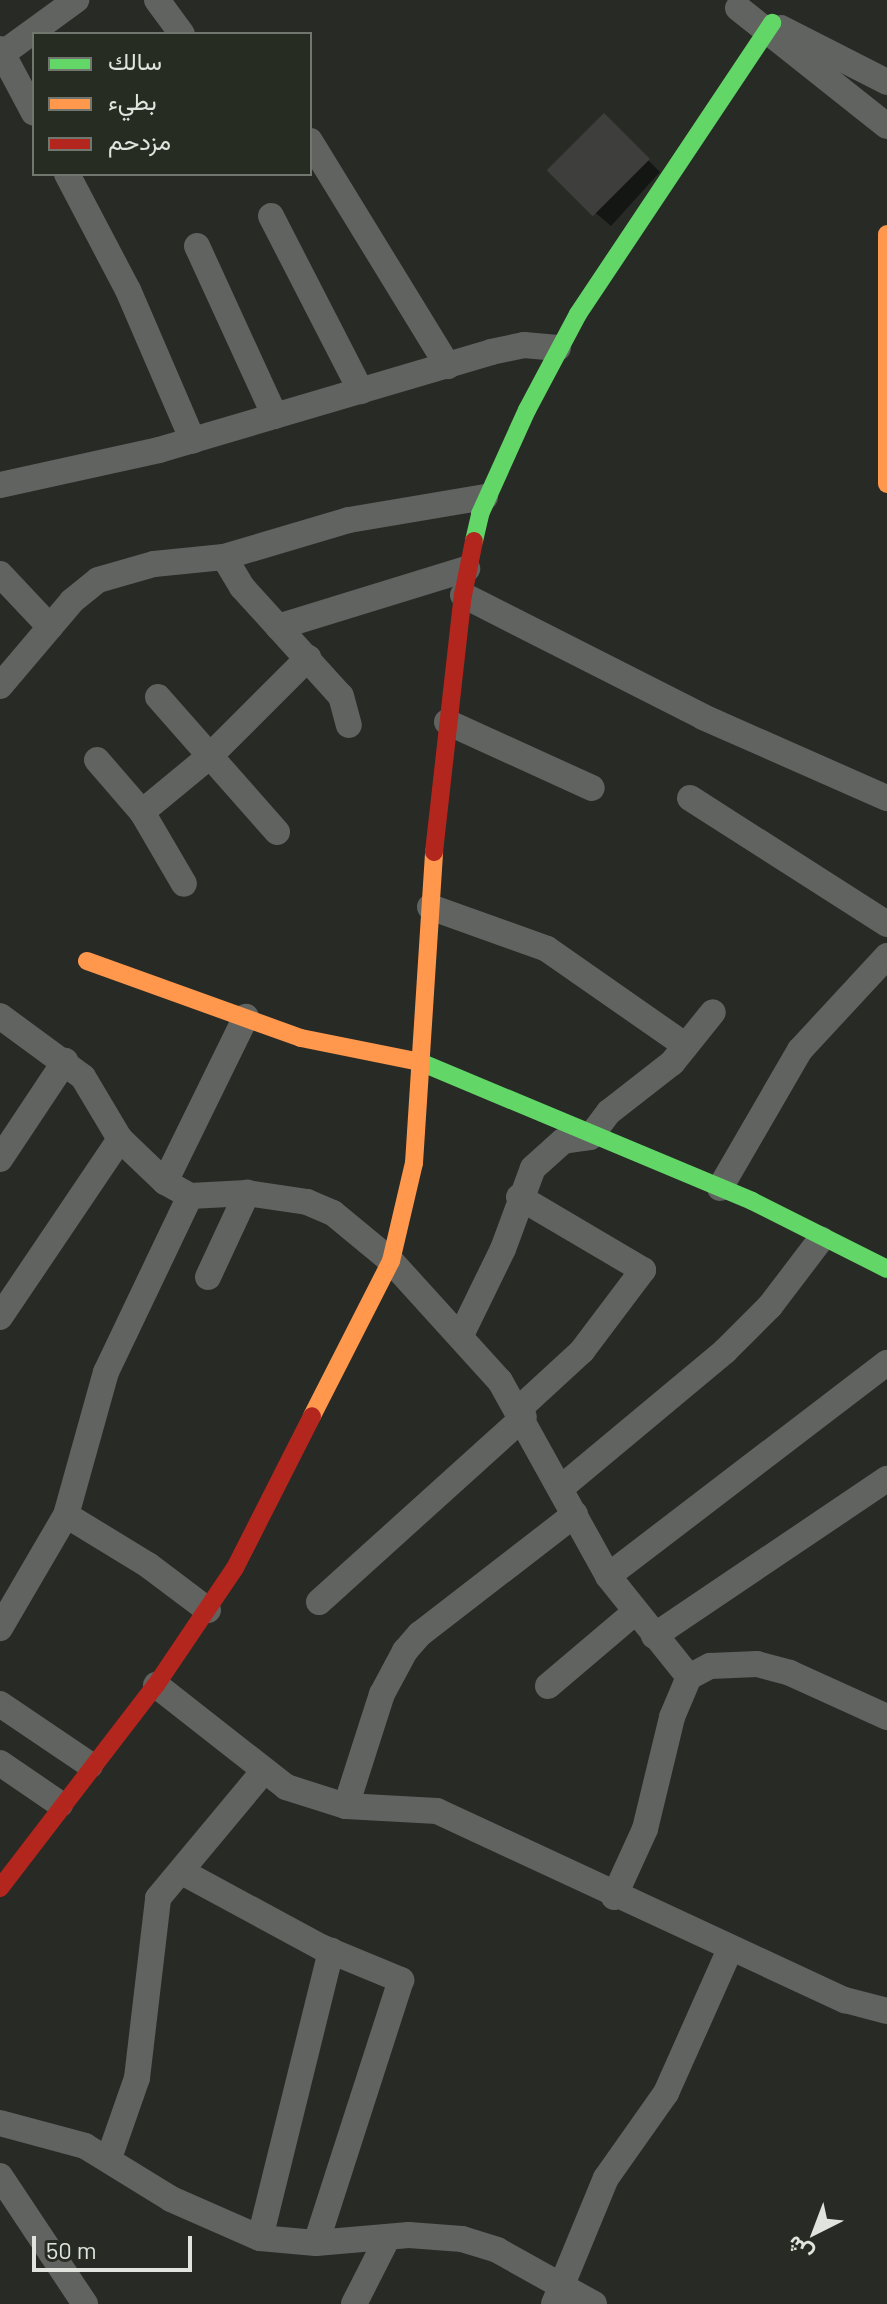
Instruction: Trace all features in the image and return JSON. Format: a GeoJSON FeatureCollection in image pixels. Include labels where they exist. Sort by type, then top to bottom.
{"type":"FeatureCollection","features":[{"type":"Feature","properties":{"kind":"street"},"geometry":{"type":"LineString","coordinates":[[157,0],[181,32]]}},
{"type":"Feature","properties":{"kind":"street"},"geometry":{"type":"LineString","coordinates":[[32,109],[1,52],[63,4]]}},
{"type":"Feature","properties":{"kind":"street"},"geometry":{"type":"LineString","coordinates":[[731,4],[769,27],[887,82]]}},
{"type":"Feature","properties":{"kind":"street"},"geometry":{"type":"LineString","coordinates":[[769,27],[887,126]]}},
{"type":"Feature","properties":{"kind":"street"},"geometry":{"type":"LineString","coordinates":[[0,1888],[60,1804],[156,1685],[208,1610],[256,1531],[391,1261],[414,1163],[423,1063],[430,907],[447,722],[467,569],[485,497],[558,348],[769,27]]}},
{"type":"Feature","properties":{"kind":"street"},"geometry":{"type":"LineString","coordinates":[[312,144],[448,366]]}},
{"type":"Feature","properties":{"kind":"street"},"geometry":{"type":"LineString","coordinates":[[68,176],[128,290],[193,441]]}},
{"type":"Feature","properties":{"kind":"street"},"geometry":{"type":"LineString","coordinates":[[271,216],[361,391]]}},
{"type":"Feature","properties":{"kind":"street"},"geometry":{"type":"LineString","coordinates":[[887,234],[887,484]]}},
{"type":"Feature","properties":{"kind":"street"},"geometry":{"type":"LineString","coordinates":[[197,246],[275,416]]}},
{"type":"Feature","properties":{"kind":"street"},"geometry":{"type":"LineString","coordinates":[[0,485],[193,441],[524,345],[558,348]]}},
{"type":"Feature","properties":{"kind":"street"},"geometry":{"type":"LineString","coordinates":[[0,686],[50,627],[98,580],[154,564],[224,557],[349,520],[485,497]]}},
{"type":"Feature","properties":{"kind":"street"},"geometry":{"type":"LineString","coordinates":[[224,557],[278,627],[341,696],[349,725]]}},
{"type":"Feature","properties":{"kind":"street"},"geometry":{"type":"LineString","coordinates":[[278,627],[467,569]]}},
{"type":"Feature","properties":{"kind":"street"},"geometry":{"type":"LineString","coordinates":[[0,574],[50,627]]}},
{"type":"Feature","properties":{"kind":"street"},"geometry":{"type":"LineString","coordinates":[[463,595],[703,717],[887,798]]}},
{"type":"Feature","properties":{"kind":"street"},"geometry":{"type":"LineString","coordinates":[[142,812],[210,756],[308,658]]}},
{"type":"Feature","properties":{"kind":"street"},"geometry":{"type":"LineString","coordinates":[[158,697],[277,832]]}},
{"type":"Feature","properties":{"kind":"street"},"geometry":{"type":"LineString","coordinates":[[447,722],[592,788]]}},
{"type":"Feature","properties":{"kind":"street"},"geometry":{"type":"LineString","coordinates":[[97,760],[142,812],[184,884]]}},
{"type":"Feature","properties":{"kind":"street"},"geometry":{"type":"LineString","coordinates":[[690,798],[887,924]]}},
{"type":"Feature","properties":{"kind":"street"},"geometry":{"type":"LineString","coordinates":[[430,907],[547,949],[686,1046]]}},
{"type":"Feature","properties":{"kind":"street"},"geometry":{"type":"LineString","coordinates":[[720,1188],[800,1050],[887,956]]}},
{"type":"Feature","properties":{"kind":"street"},"geometry":{"type":"LineString","coordinates":[[87,961],[349,1052],[423,1063],[590,1137],[720,1188],[887,1269]]}},
{"type":"Feature","properties":{"kind":"street"},"geometry":{"type":"LineString","coordinates":[[462,1333],[503,1249],[519,1197],[546,1153],[563,1141],[590,1137],[609,1112],[686,1046],[713,1012]]}},
{"type":"Feature","properties":{"kind":"street"},"geometry":{"type":"LineString","coordinates":[[165,1182],[246,1017]]}},
{"type":"Feature","properties":{"kind":"street"},"geometry":{"type":"LineString","coordinates":[[1,1018],[65,1061],[103,1104],[120,1139],[165,1182],[190,1196],[247,1193],[307,1202],[333,1213],[391,1261],[462,1333],[522,1413],[608,1576],[634,1613],[689,1677]]}},
{"type":"Feature","properties":{"kind":"street"},"geometry":{"type":"LineString","coordinates":[[0,1159],[65,1061]]}},
{"type":"Feature","properties":{"kind":"street"},"geometry":{"type":"LineString","coordinates":[[0,1317],[120,1139]]}},
{"type":"Feature","properties":{"kind":"street"},"geometry":{"type":"LineString","coordinates":[[208,1277],[247,1193]]}},
{"type":"Feature","properties":{"kind":"street"},"geometry":{"type":"LineString","coordinates":[[0,1628],[66,1515],[106,1372],[190,1196]]}},
{"type":"Feature","properties":{"kind":"street"},"geometry":{"type":"LineString","coordinates":[[319,1602],[522,1413],[582,1351],[643,1270],[519,1197]]}},
{"type":"Feature","properties":{"kind":"street"},"geometry":{"type":"LineString","coordinates":[[562,1487],[725,1351],[770,1306],[821,1239]]}},
{"type":"Feature","properties":{"kind":"street"},"geometry":{"type":"LineString","coordinates":[[608,1576],[887,1363]]}},
{"type":"Feature","properties":{"kind":"street"},"geometry":{"type":"LineString","coordinates":[[654,1636],[887,1479]]}},
{"type":"Feature","properties":{"kind":"street"},"geometry":{"type":"LineString","coordinates":[[346,1806],[382,1694],[405,1651],[420,1634],[575,1514]]}},
{"type":"Feature","properties":{"kind":"street"},"geometry":{"type":"LineString","coordinates":[[66,1515],[148,1565],[208,1610]]}},
{"type":"Feature","properties":{"kind":"street"},"geometry":{"type":"LineString","coordinates":[[548,1686],[634,1613]]}},
{"type":"Feature","properties":{"kind":"street"},"geometry":{"type":"LineString","coordinates":[[614,1897],[645,1829],[672,1717],[689,1677],[710,1666],[757,1664],[790,1673],[887,1717]]}},
{"type":"Feature","properties":{"kind":"street"},"geometry":{"type":"LineString","coordinates":[[156,1685],[286,1787],[346,1806],[437,1811],[730,1949],[845,2000],[887,2011]]}},
{"type":"Feature","properties":{"kind":"street"},"geometry":{"type":"LineString","coordinates":[[0,1704],[90,1765]]}},
{"type":"Feature","properties":{"kind":"street"},"geometry":{"type":"LineString","coordinates":[[0,1763],[60,1804]]}},
{"type":"Feature","properties":{"kind":"street"},"geometry":{"type":"LineString","coordinates":[[109,2158],[137,2078],[158,1898],[184,1873],[264,1771]]}},
{"type":"Feature","properties":{"kind":"street"},"geometry":{"type":"LineString","coordinates":[[184,1873],[331,1951],[401,1980],[316,2243]]}},
{"type":"Feature","properties":{"kind":"street"},"geometry":{"type":"LineString","coordinates":[[559,2296],[606,2178],[666,2093],[730,1949]]}},
{"type":"Feature","properties":{"kind":"street"},"geometry":{"type":"LineString","coordinates":[[260,2238],[331,1951]]}},
{"type":"Feature","properties":{"kind":"street"},"geometry":{"type":"LineString","coordinates":[[0,2123],[49,2133],[109,2158],[171,2199],[260,2238],[316,2243],[429,2235],[482,2243],[559,2296],[594,2304]]}},
{"type":"Feature","properties":{"kind":"street"},"geometry":{"type":"LineString","coordinates":[[0,2176],[85,2304]]}},
{"type":"Feature","properties":{"kind":"street"},"geometry":{"type":"LineString","coordinates":[[0,2216],[30,2221]]}},
{"type":"Feature","properties":{"kind":"street"},"geometry":{"type":"LineString","coordinates":[[354,2304],[388,2237]]}},
{"type":"Feature","properties":{"kind":"building"},"geometry":{"type":"Polygon","coordinates":[[[604,113],[650,159],[593,216],[547,170],[604,113]]]}},
{"type":"Feature","properties":{"kind":"traffic: fast"},"geometry":{"type":"LineString","coordinates":[[474,541],[480,514],[527,410],[578,314],[772,23]]}},
{"type":"Feature","properties":{"kind":"traffic: fast"},"geometry":{"type":"LineString","coordinates":[[420,1062],[752,1201],[887,1269]]}},
{"type":"Feature","properties":{"kind":"traffic: slow"},"geometry":{"type":"LineString","coordinates":[[887,234],[887,484]]}},
{"type":"Feature","properties":{"kind":"traffic: slow"},"geometry":{"type":"LineString","coordinates":[[312,1416],[391,1261],[414,1163],[434,852]]}},
{"type":"Feature","properties":{"kind":"traffic: slow"},"geometry":{"type":"LineString","coordinates":[[87,961],[301,1038],[420,1062]]}},
{"type":"Feature","properties":{"kind":"traffic: jam"},"geometry":{"type":"LineString","coordinates":[[434,852],[463,595],[474,541]]}},
{"type":"Feature","properties":{"kind":"traffic: jam"},"geometry":{"type":"LineString","coordinates":[[0,1888],[156,1685],[235,1568],[312,1416]]}}]}
